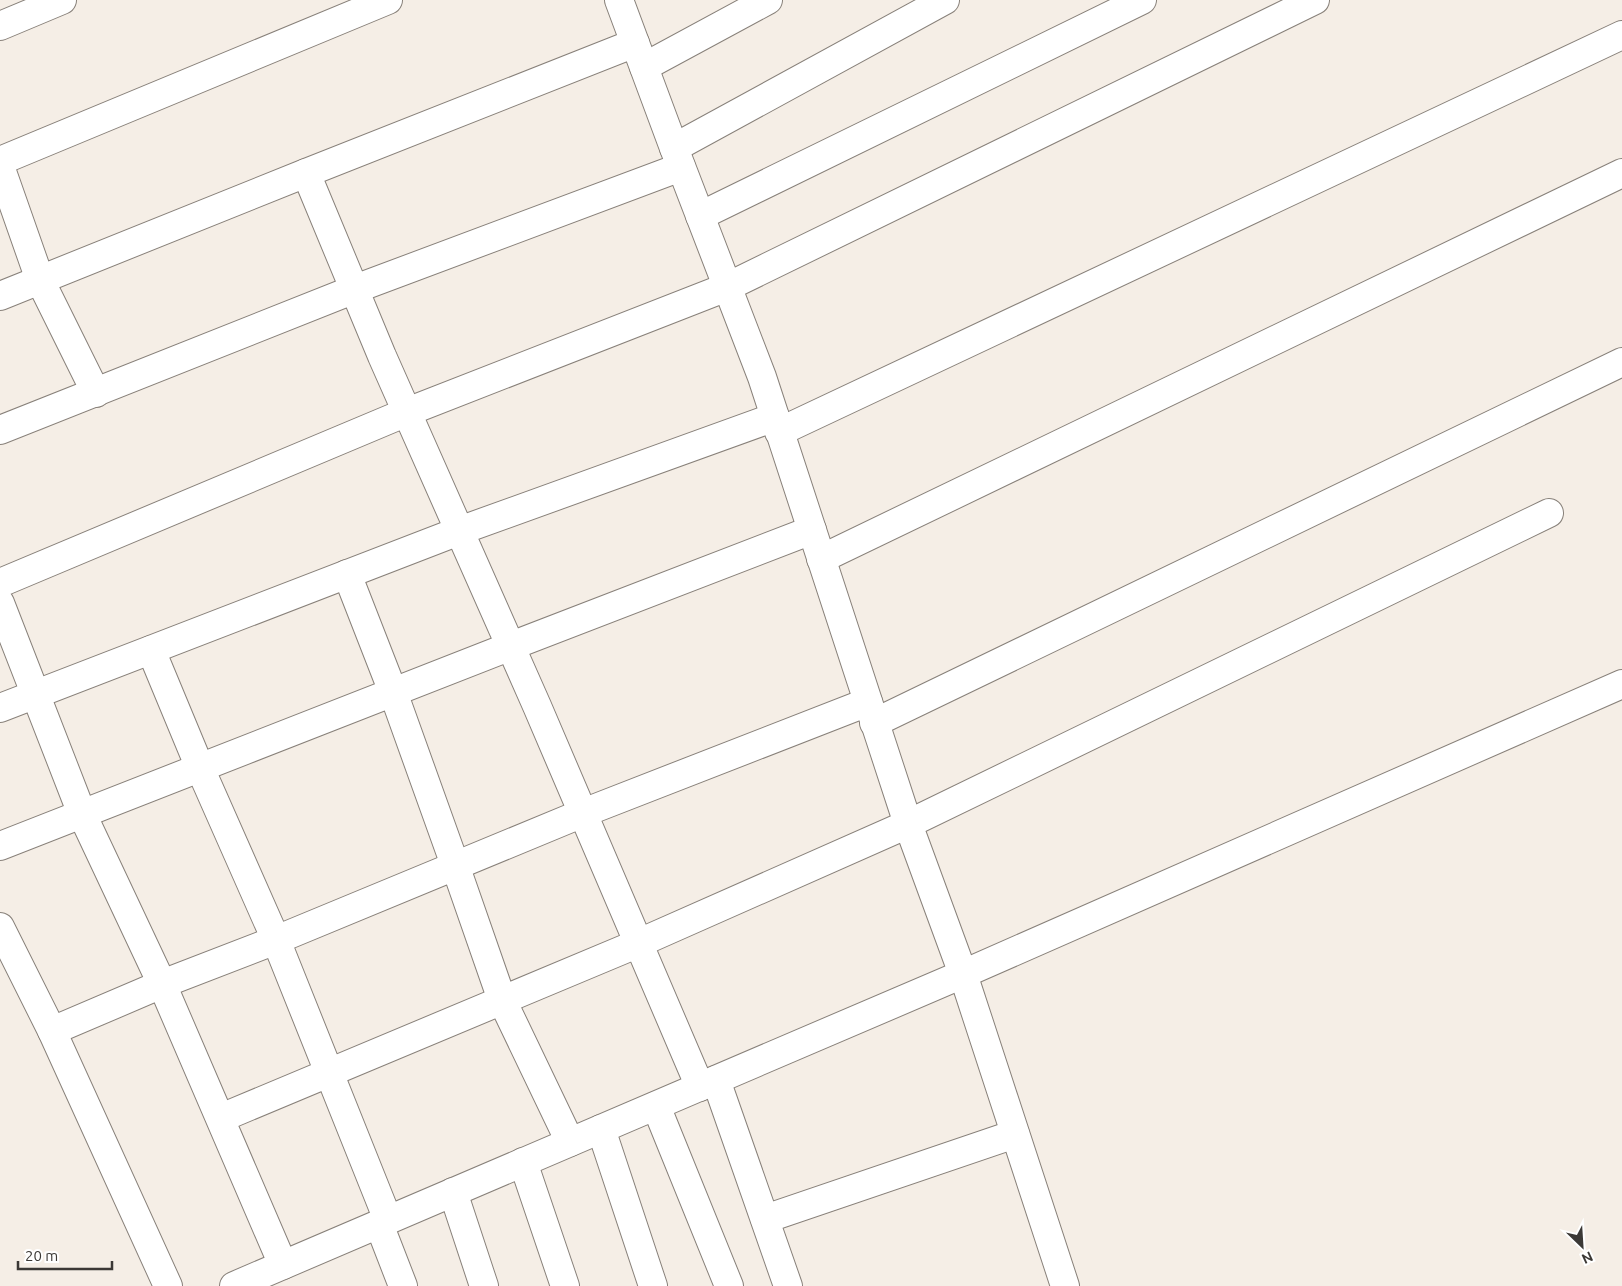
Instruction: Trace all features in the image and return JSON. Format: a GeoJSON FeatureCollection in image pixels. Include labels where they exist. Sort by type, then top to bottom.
{"type":"FeatureCollection","features":[{"type":"Feature","properties":{"kind":"street"},"geometry":{"type":"LineString","coordinates":[[0,26],[62,0]]}},
{"type":"Feature","properties":{"kind":"street"},"geometry":{"type":"LineString","coordinates":[[0,161],[388,0]]}},
{"type":"Feature","properties":{"kind":"street"},"geometry":{"type":"LineString","coordinates":[[619,0],[762,376],[908,824],[963,974],[1065,1286]]}},
{"type":"Feature","properties":{"kind":"street"},"geometry":{"type":"LineString","coordinates":[[0,296],[306,172],[639,55],[768,0]]}},
{"type":"Feature","properties":{"kind":"street"},"geometry":{"type":"LineString","coordinates":[[0,430],[355,289],[678,157],[945,0]]}},
{"type":"Feature","properties":{"kind":"street"},"geometry":{"type":"LineString","coordinates":[[700,216],[1142,0]]}},
{"type":"Feature","properties":{"kind":"street"},"geometry":{"type":"LineString","coordinates":[[0,583],[407,412],[727,287],[1315,0]]}},
{"type":"Feature","properties":{"kind":"street"},"geometry":{"type":"LineString","coordinates":[[0,708],[459,531],[777,424],[1622,35]]}},
{"type":"Feature","properties":{"kind":"street"},"geometry":{"type":"LineString","coordinates":[[0,166],[40,280],[96,393]]}},
{"type":"Feature","properties":{"kind":"street"},"geometry":{"type":"LineString","coordinates":[[306,172],[382,356],[583,813],[638,943],[708,1083],[765,1219],[788,1286]]}},
{"type":"Feature","properties":{"kind":"street"},"geometry":{"type":"LineString","coordinates":[[821,559],[1622,172]]}},
{"type":"Feature","properties":{"kind":"street"},"geometry":{"type":"LineString","coordinates":[[52,1031],[162,984],[276,940],[583,813],[871,712],[1622,362]]}},
{"type":"Feature","properties":{"kind":"street"},"geometry":{"type":"LineString","coordinates":[[221,1118],[638,943],[908,824],[1550,513]]}},
{"type":"Feature","properties":{"kind":"street"},"geometry":{"type":"LineString","coordinates":[[0,846],[812,530]]}},
{"type":"Feature","properties":{"kind":"street"},"geometry":{"type":"LineString","coordinates":[[347,574],[393,692],[502,1000],[570,1142]]}},
{"type":"Feature","properties":{"kind":"street"},"geometry":{"type":"LineString","coordinates":[[0,603],[34,695],[82,814],[162,984],[221,1118],[273,1275]]}},
{"type":"Feature","properties":{"kind":"street"},"geometry":{"type":"LineString","coordinates":[[151,650],[200,768],[276,940],[329,1073],[383,1222],[403,1286]]}},
{"type":"Feature","properties":{"kind":"street"},"geometry":{"type":"LineString","coordinates":[[234,1286],[273,1275],[383,1222],[963,974],[1622,684]]}},
{"type":"Feature","properties":{"kind":"street"},"geometry":{"type":"LineString","coordinates":[[0,927],[52,1031],[168,1286]]}},
{"type":"Feature","properties":{"kind":"street"},"geometry":{"type":"LineString","coordinates":[[656,1106],[729,1286]]}},
{"type":"Feature","properties":{"kind":"street"},"geometry":{"type":"LineString","coordinates":[[601,1129],[653,1286]]}},
{"type":"Feature","properties":{"kind":"street"},"geometry":{"type":"LineString","coordinates":[[765,1219],[1015,1134]]}},
{"type":"Feature","properties":{"kind":"street"},"geometry":{"type":"LineString","coordinates":[[523,1162],[565,1286]]}},
{"type":"Feature","properties":{"kind":"street"},"geometry":{"type":"LineString","coordinates":[[453,1192],[484,1286]]}}]}
